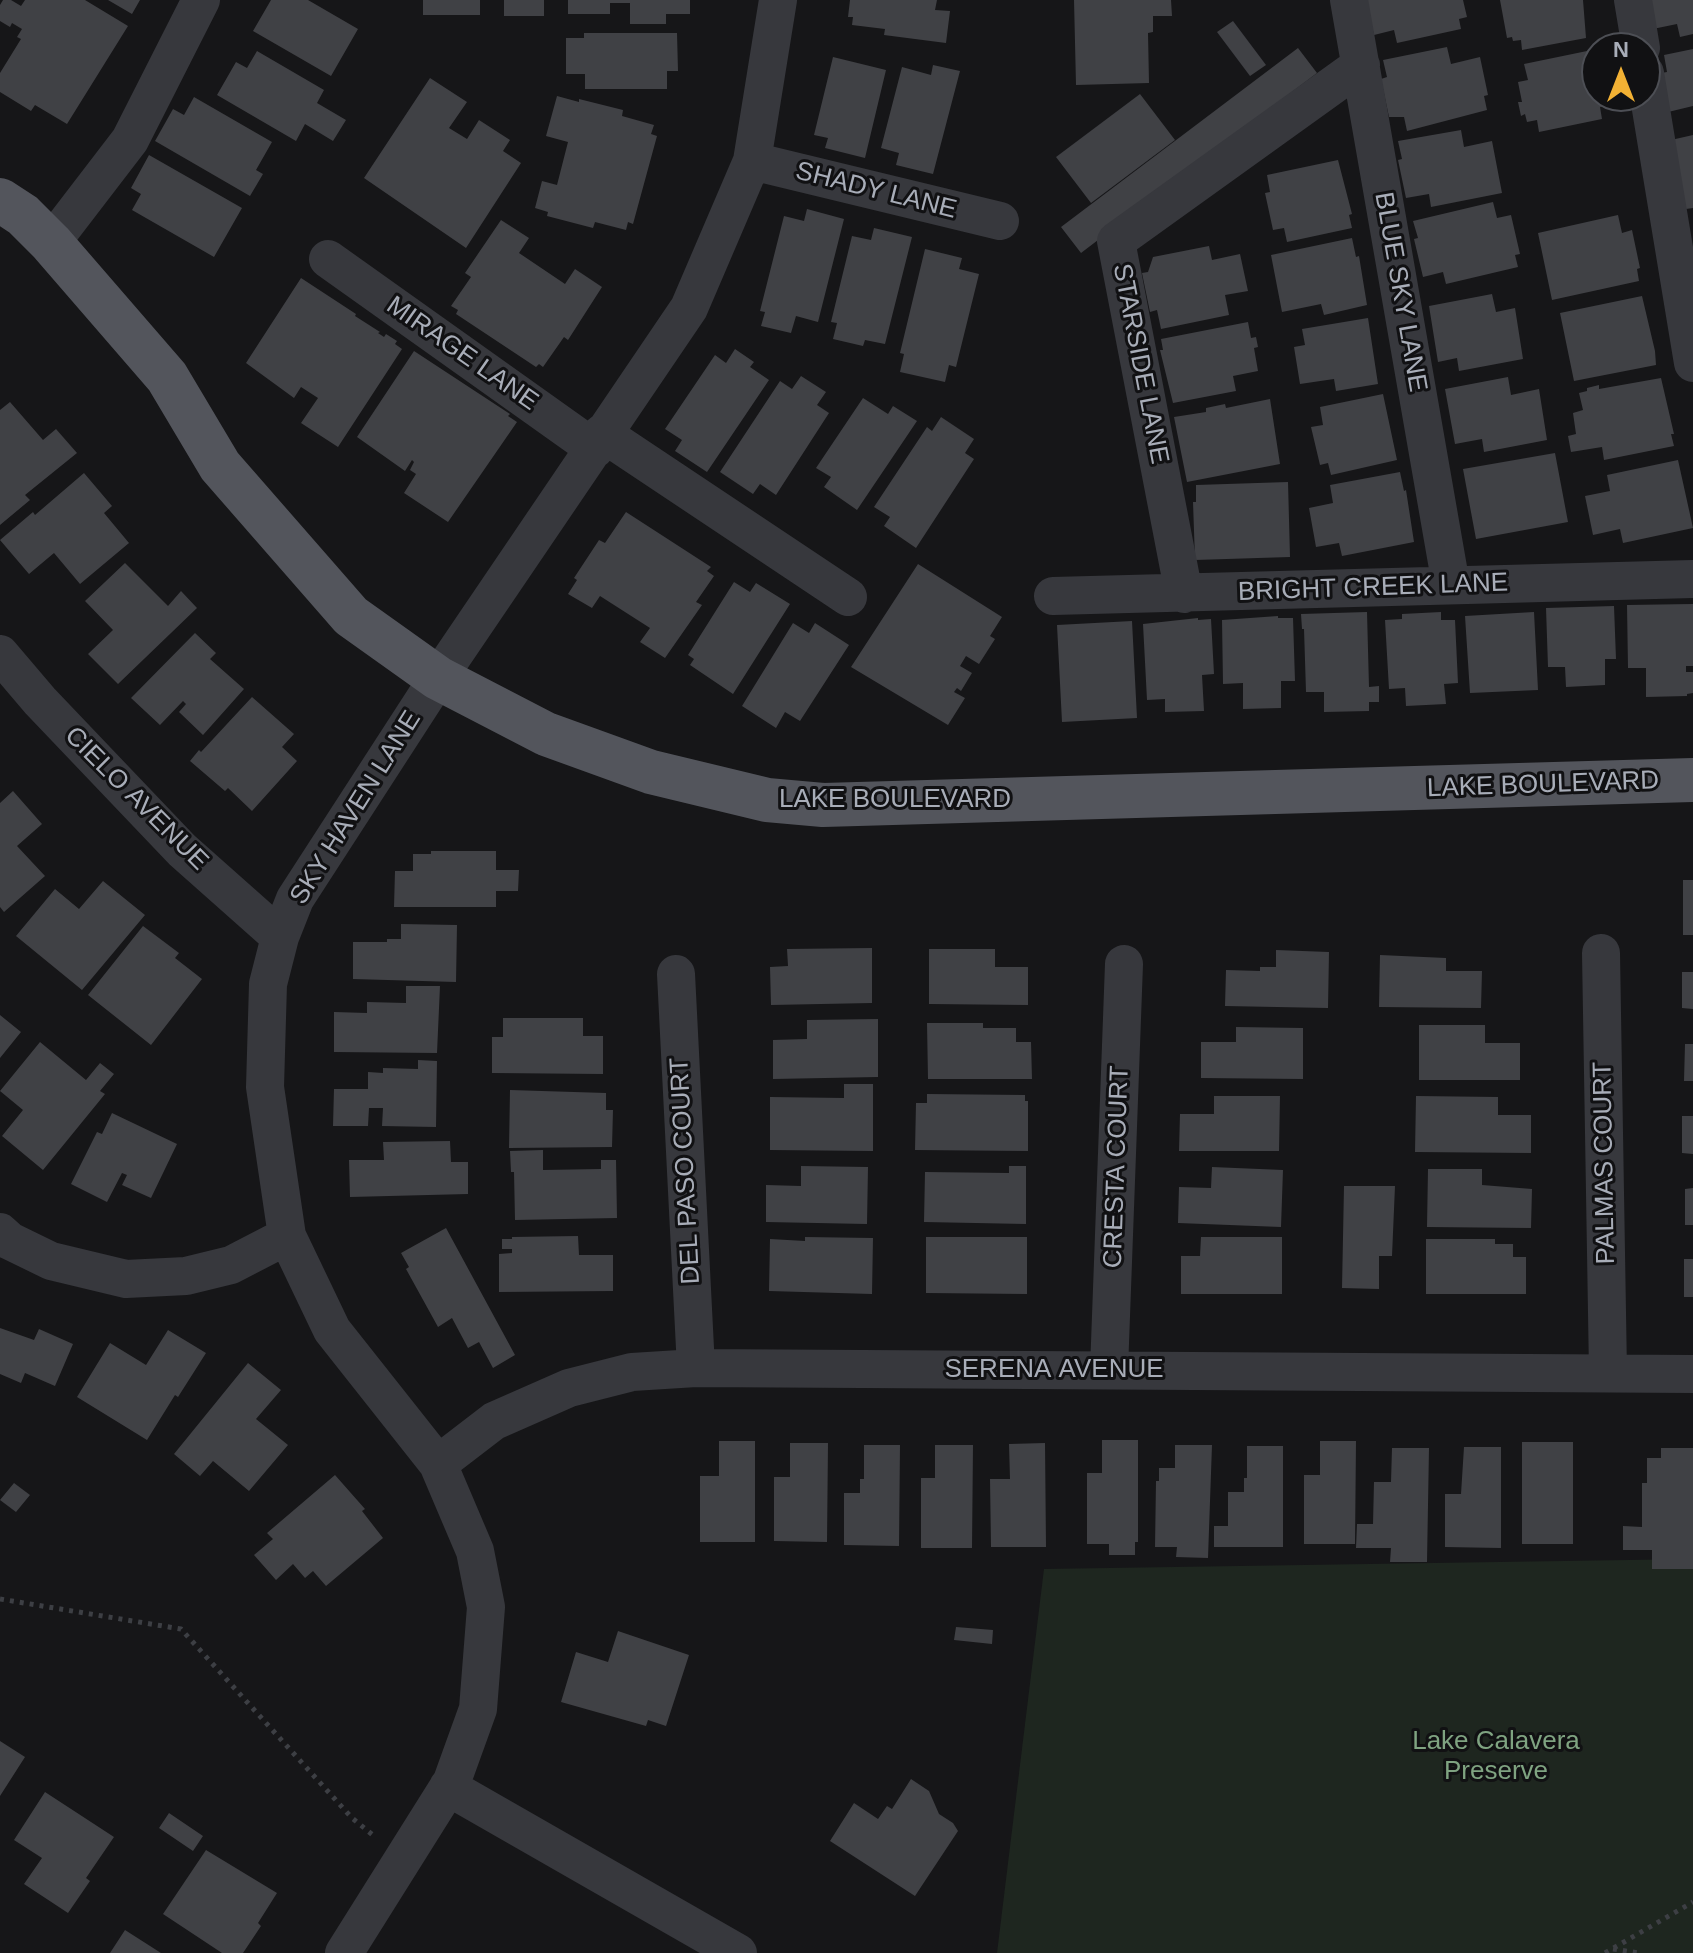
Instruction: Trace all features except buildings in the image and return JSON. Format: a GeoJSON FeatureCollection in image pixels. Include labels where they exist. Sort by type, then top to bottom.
{"type":"FeatureCollection","features":[{"type":"Feature","properties":{"kind":"main road","name":"LAKE BOULEVARD"},"geometry":{"type":"LineString","coordinates":[[0,200],[23,215],[51,243],[167,377],[220,466],[351,616],[438,678],[546,734],[651,772],[767,800],[823,805],[1693,780]]}},
{"type":"Feature","properties":{"kind":"street"},"geometry":{"type":"LineString","coordinates":[[51,243],[130,140],[201,0]]}},
{"type":"Feature","properties":{"kind":"street","name":"SKY HAVEN LANE"},"geometry":{"type":"LineString","coordinates":[[344,1953],[448,1787],[478,1709],[486,1607],[475,1551],[438,1464],[332,1330],[287,1236],[265,1087],[268,984],[280,937],[295,899],[438,678],[689,308],[752,161],[778,0]]}},
{"type":"Feature","properties":{"kind":"street","name":"BLUE SKY LANE"},"geometry":{"type":"LineString","coordinates":[[1349,0],[1451,585]]}},
{"type":"Feature","properties":{"kind":"street"},"geometry":{"type":"LineString","coordinates":[[1633,0],[1638,32]]}},
{"type":"Feature","properties":{"kind":"street","name":"STARSIDE LANE"},"geometry":{"type":"LineString","coordinates":[[1184,594],[1116,241],[1361,65]]}},
{"type":"Feature","properties":{"kind":"street"},"geometry":{"type":"LineString","coordinates":[[1651,112],[1693,363]]}},
{"type":"Feature","properties":{"kind":"street","name":"SHADY LANE"},"geometry":{"type":"LineString","coordinates":[[752,161],[1000,221]]}},
{"type":"Feature","properties":{"kind":"street","name":"MIRAGE LANE"},"geometry":{"type":"LineString","coordinates":[[328,259],[599,441],[848,597]]}},
{"type":"Feature","properties":{"kind":"street","name":"BRIGHT CREEK LANE"},"geometry":{"type":"LineString","coordinates":[[1053,596],[1693,579]]}},
{"type":"Feature","properties":{"kind":"street","name":"CIELO AVENUE"},"geometry":{"type":"LineString","coordinates":[[0,654],[40,701],[182,850],[280,937]]}},
{"type":"Feature","properties":{"kind":"street","name":"PALMAS COURT"},"geometry":{"type":"LineString","coordinates":[[1601,953],[1608,1372]]}},
{"type":"Feature","properties":{"kind":"street","name":"CRESTA COURT"},"geometry":{"type":"LineString","coordinates":[[1109,1370],[1124,964]]}},
{"type":"Feature","properties":{"kind":"street","name":"DEL PASO COURT"},"geometry":{"type":"LineString","coordinates":[[676,974],[696,1368]]}},
{"type":"Feature","properties":{"kind":"street"},"geometry":{"type":"LineString","coordinates":[[0,1232],[10,1241],[51,1261],[126,1279],[186,1276],[231,1265],[287,1236]]}},
{"type":"Feature","properties":{"kind":"street","name":"SERENA AVENUE"},"geometry":{"type":"LineString","coordinates":[[438,1464],[494,1421],[569,1388],[632,1372],[696,1368],[1693,1374]]}},
{"type":"Feature","properties":{"kind":"street"},"geometry":{"type":"LineString","coordinates":[[448,1787],[738,1953]]}},
{"type":"Feature","properties":{"kind":"path"},"geometry":{"type":"LineString","coordinates":[[0,1599],[181,1629],[352,1818],[403,1860]]}},
{"type":"Feature","properties":{"kind":"path"},"geometry":{"type":"LineString","coordinates":[[1605,1953],[1693,1902]]}},
{"type":"Feature","properties":{"kind":"path"},"geometry":{"type":"LineString","coordinates":[[1612,1948],[1639,1953]]}},
{"type":"Feature","properties":{"kind":"green space","name":"Lake Calavera Preserve"},"geometry":{"type":"Polygon","coordinates":[[[1693,1559],[1693,1953],[997,1953],[1044,1569],[1693,1559]]]}}]}
